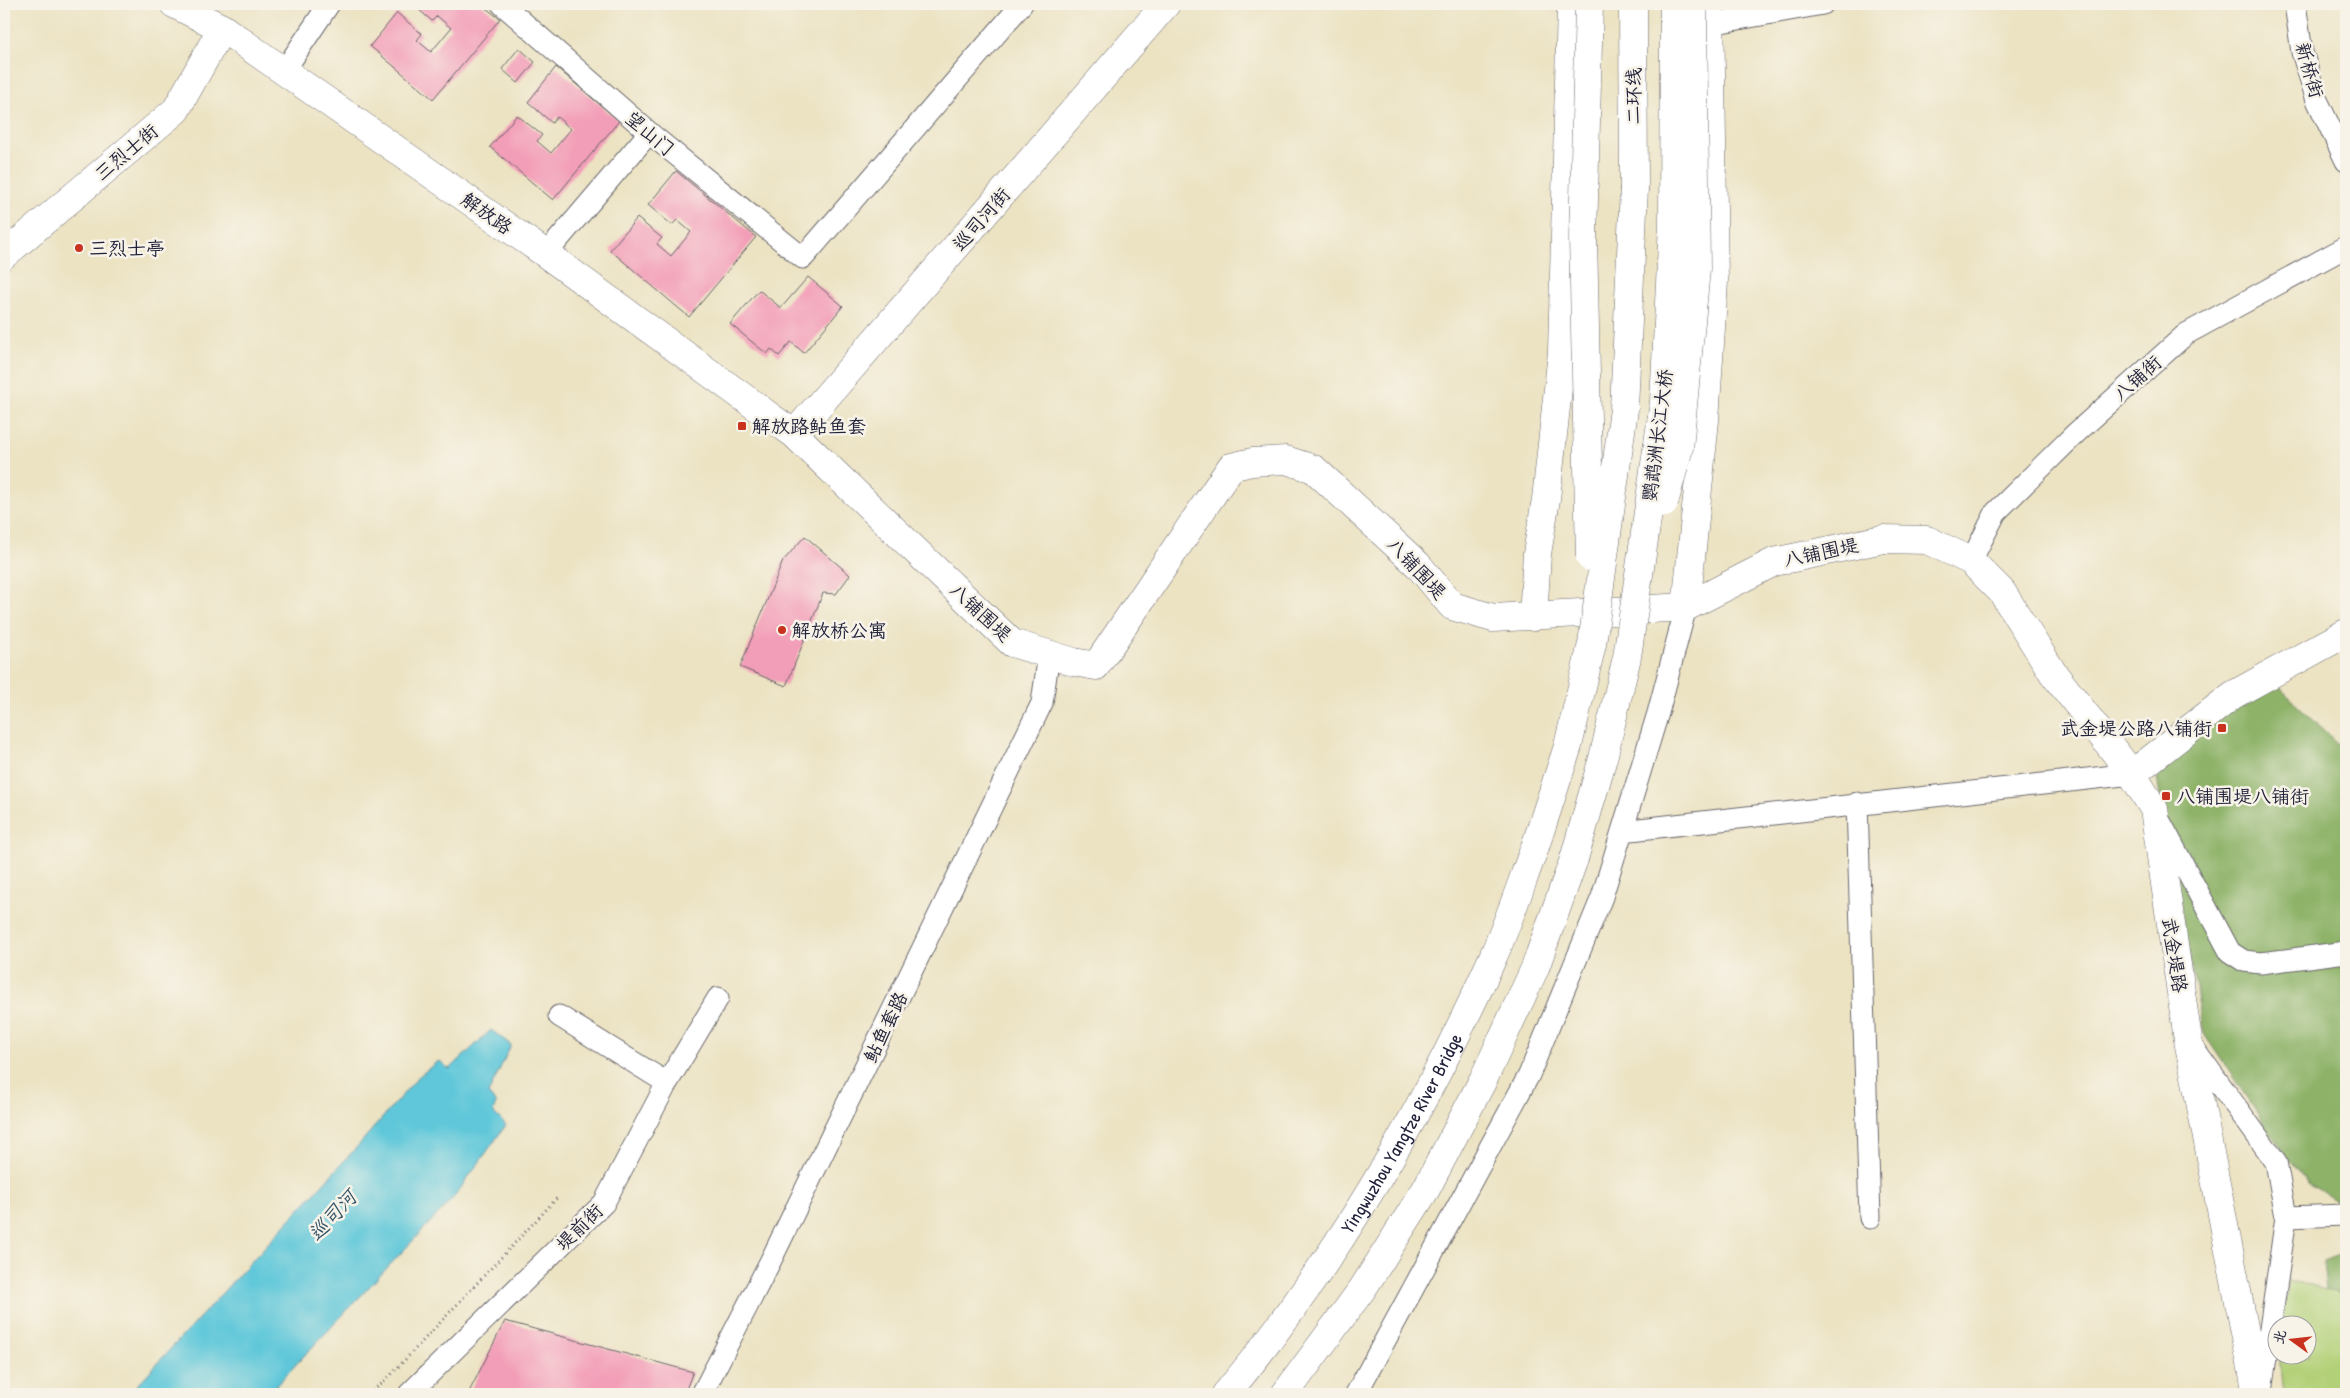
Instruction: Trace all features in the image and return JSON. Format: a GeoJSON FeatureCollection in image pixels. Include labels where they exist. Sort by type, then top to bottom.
{"type":"FeatureCollection","features":[{"type":"Feature","properties":{"kind":"main road","name":"解放路"},"geometry":{"type":"LineString","coordinates":[[174,4],[222,28],[546,254],[794,434]]}},
{"type":"Feature","properties":{"kind":"main road","name":"巡司河街"},"geometry":{"type":"LineString","coordinates":[[794,434],[1166,4]]}},
{"type":"Feature","properties":{"kind":"main road"},"geometry":{"type":"LineString","coordinates":[[1533,617],[1537,554],[1546,499],[1562,352],[1571,4]]}},
{"type":"Feature","properties":{"kind":"main road"},"geometry":{"type":"LineString","coordinates":[[1589,4],[1583,237],[1592,644]]}},
{"type":"Feature","properties":{"kind":"main road","name":"二环线"},"geometry":{"type":"LineString","coordinates":[[1633,4],[1634,188]]}},
{"type":"Feature","properties":{"kind":"main road"},"geometry":{"type":"LineString","coordinates":[[1686,607],[1705,420],[1714,281],[1696,9]]}},
{"type":"Feature","properties":{"kind":"main road"},"geometry":{"type":"LineString","coordinates":[[1285,1394],[1363,1288],[1426,1189],[1483,1080],[1535,968],[1574,859],[1604,758],[1634,613],[1680,439],[1696,269],[1696,9]]}},
{"type":"Feature","properties":{"kind":"main road","name":"三烈士街"},"geometry":{"type":"LineString","coordinates":[[4,256],[176,110],[222,28]]}},
{"type":"Feature","properties":{"kind":"main road","name":"鹦鹉洲长江大桥"},"geometry":{"type":"LineString","coordinates":[[1226,1394],[1322,1267],[1385,1168],[1441,1067],[1493,955],[1535,847],[1568,746],[1592,644],[1624,409],[1634,188]]}},
{"type":"Feature","properties":{"kind":"main road","name":"八铺围堤"},"geometry":{"type":"LineString","coordinates":[[794,434],[1012,643],[1096,666],[1230,467],[1252,462],[1286,460],[1314,469],[1418,565],[1452,606],[1493,618],[1686,607],[1774,562],[1883,539],[1927,540],[1971,561],[2002,592],[2053,673],[2132,774]]}},
{"type":"Feature","properties":{"kind":"main road"},"geometry":{"type":"LineString","coordinates":[[2132,774],[2233,695],[2346,633]]}},
{"type":"Feature","properties":{"kind":"main road","name":"武金堤路"},"geometry":{"type":"LineString","coordinates":[[2132,774],[2154,809],[2188,1040],[2258,1394]]}},
{"type":"Feature","properties":{"kind":"street"},"geometry":{"type":"LineString","coordinates":[[284,71],[329,4]]}},
{"type":"Feature","properties":{"kind":"street","name":"望山门"},"geometry":{"type":"LineString","coordinates":[[502,4],[649,133],[803,258],[1022,4]]}},
{"type":"Feature","properties":{"kind":"street"},"geometry":{"type":"LineString","coordinates":[[1696,9],[1823,4]]}},
{"type":"Feature","properties":{"kind":"street","name":"新桥街"},"geometry":{"type":"LineString","coordinates":[[2295,4],[2302,52],[2318,100],[2346,161]]}},
{"type":"Feature","properties":{"kind":"street"},"geometry":{"type":"LineString","coordinates":[[546,254],[649,133]]}},
{"type":"Feature","properties":{"kind":"street","name":"八铺街"},"geometry":{"type":"LineString","coordinates":[[1971,561],[1996,512],[2076,434],[2186,334],[2346,246]]}},
{"type":"Feature","properties":{"kind":"street"},"geometry":{"type":"LineString","coordinates":[[1356,1394],[1529,1075],[1602,898],[1658,713],[1686,607]]}},
{"type":"Feature","properties":{"kind":"street","name":"鲇鱼套路"},"geometry":{"type":"LineString","coordinates":[[702,1394],[819,1162],[1042,703],[1049,654]]}},
{"type":"Feature","properties":{"kind":"street"},"geometry":{"type":"LineString","coordinates":[[1622,831],[1857,803],[2132,774]]}},
{"type":"Feature","properties":{"kind":"street"},"geometry":{"type":"LineString","coordinates":[[1857,803],[1870,1218]]}},
{"type":"Feature","properties":{"kind":"street"},"geometry":{"type":"LineString","coordinates":[[2154,809],[2230,952],[2244,961],[2261,963],[2346,952]]}},
{"type":"Feature","properties":{"kind":"street","name":"堤前街"},"geometry":{"type":"LineString","coordinates":[[409,1394],[604,1203],[668,1083],[718,998]]}},
{"type":"Feature","properties":{"kind":"street"},"geometry":{"type":"LineString","coordinates":[[559,1016],[668,1083]]}},
{"type":"Feature","properties":{"kind":"street"},"geometry":{"type":"LineString","coordinates":[[2188,1040],[2276,1162],[2286,1217],[2258,1394]]}},
{"type":"Feature","properties":{"kind":"street"},"geometry":{"type":"LineString","coordinates":[[2286,1217],[2346,1215]]}},
{"type":"Feature","properties":{"kind":"path"},"geometry":{"type":"LineString","coordinates":[[369,1394],[386,1380],[559,1196]]}},
{"type":"Feature","properties":{"kind":"green space"},"geometry":{"type":"Polygon","coordinates":[[[2275,683],[2338,744],[2346,738],[2346,1203],[2338,1202],[2308,1183],[2284,1153],[2204,1034],[2157,778],[2238,701],[2275,683]]]}},
{"type":"Feature","properties":{"kind":"green space"},"geometry":{"type":"Polygon","coordinates":[[[2346,1238],[2346,1295],[2327,1290],[2324,1261],[2342,1254],[2346,1238]]]}},
{"type":"Feature","properties":{"kind":"green space"},"geometry":{"type":"Polygon","coordinates":[[[2288,1280],[2346,1295],[2346,1394],[2283,1394],[2280,1366],[2318,1366],[2318,1316],[2282,1316],[2288,1280]]]}},
{"type":"Feature","properties":{"kind":"water","name":"巡司河"},"geometry":{"type":"Polygon","coordinates":[[[491,1030],[511,1045],[488,1094],[496,1103],[493,1112],[506,1125],[455,1196],[268,1394],[129,1394],[356,1148],[418,1077],[440,1061],[449,1069],[491,1030]]]}},
{"type":"Feature","properties":{"kind":"building"},"geometry":{"type":"Polygon","coordinates":[[[412,4],[481,4],[500,19],[433,99],[370,46],[397,13],[422,34],[417,40],[431,52],[451,28],[437,16],[432,21],[412,4]]]}},
{"type":"Feature","properties":{"kind":"building"},"geometry":{"type":"Polygon","coordinates":[[[519,48],[535,62],[518,83],[502,69],[519,48]]]}},
{"type":"Feature","properties":{"kind":"building"},"geometry":{"type":"Polygon","coordinates":[[[556,67],[619,121],[553,200],[490,147],[517,115],[542,135],[537,141],[551,153],[571,129],[557,117],[552,123],[528,102],[556,67]]]}},
{"type":"Feature","properties":{"kind":"building"},"geometry":{"type":"Polygon","coordinates":[[[676,171],[756,237],[689,317],[610,250],[637,218],[662,238],[657,244],[671,256],[691,232],[677,220],[672,225],[648,205],[676,171]]]}},
{"type":"Feature","properties":{"kind":"building"},"geometry":{"type":"Polygon","coordinates":[[[808,277],[843,306],[804,353],[791,342],[779,356],[771,349],[767,354],[730,324],[759,290],[781,308],[808,277]]]}},
{"type":"Feature","properties":{"kind":"building","name":"解放桥公寓"},"geometry":{"type":"Polygon","coordinates":[[[805,536],[850,575],[836,594],[823,593],[786,686],[740,667],[783,561],[805,536]]]}},
{"type":"Feature","properties":{"kind":"building"},"geometry":{"type":"Polygon","coordinates":[[[505,1321],[693,1372],[684,1394],[468,1394],[505,1321]]]}},
{"type":"Feature","properties":{"kind":"place","name":"三烈士亭"},"geometry":{"type":"Point","coordinates":[79,248]}},
{"type":"Feature","properties":{"kind":"place","name":"解放路鲇鱼套"},"geometry":{"type":"Point","coordinates":[742,426]}},
{"type":"Feature","properties":{"kind":"place","name":"解放桥公寓"},"geometry":{"type":"Point","coordinates":[782,630]}},
{"type":"Feature","properties":{"kind":"place","name":"武金堤公路八铺街"},"geometry":{"type":"Point","coordinates":[2222,728]}},
{"type":"Feature","properties":{"kind":"place","name":"八铺围堤八铺街"},"geometry":{"type":"Point","coordinates":[2166,796]}}]}
